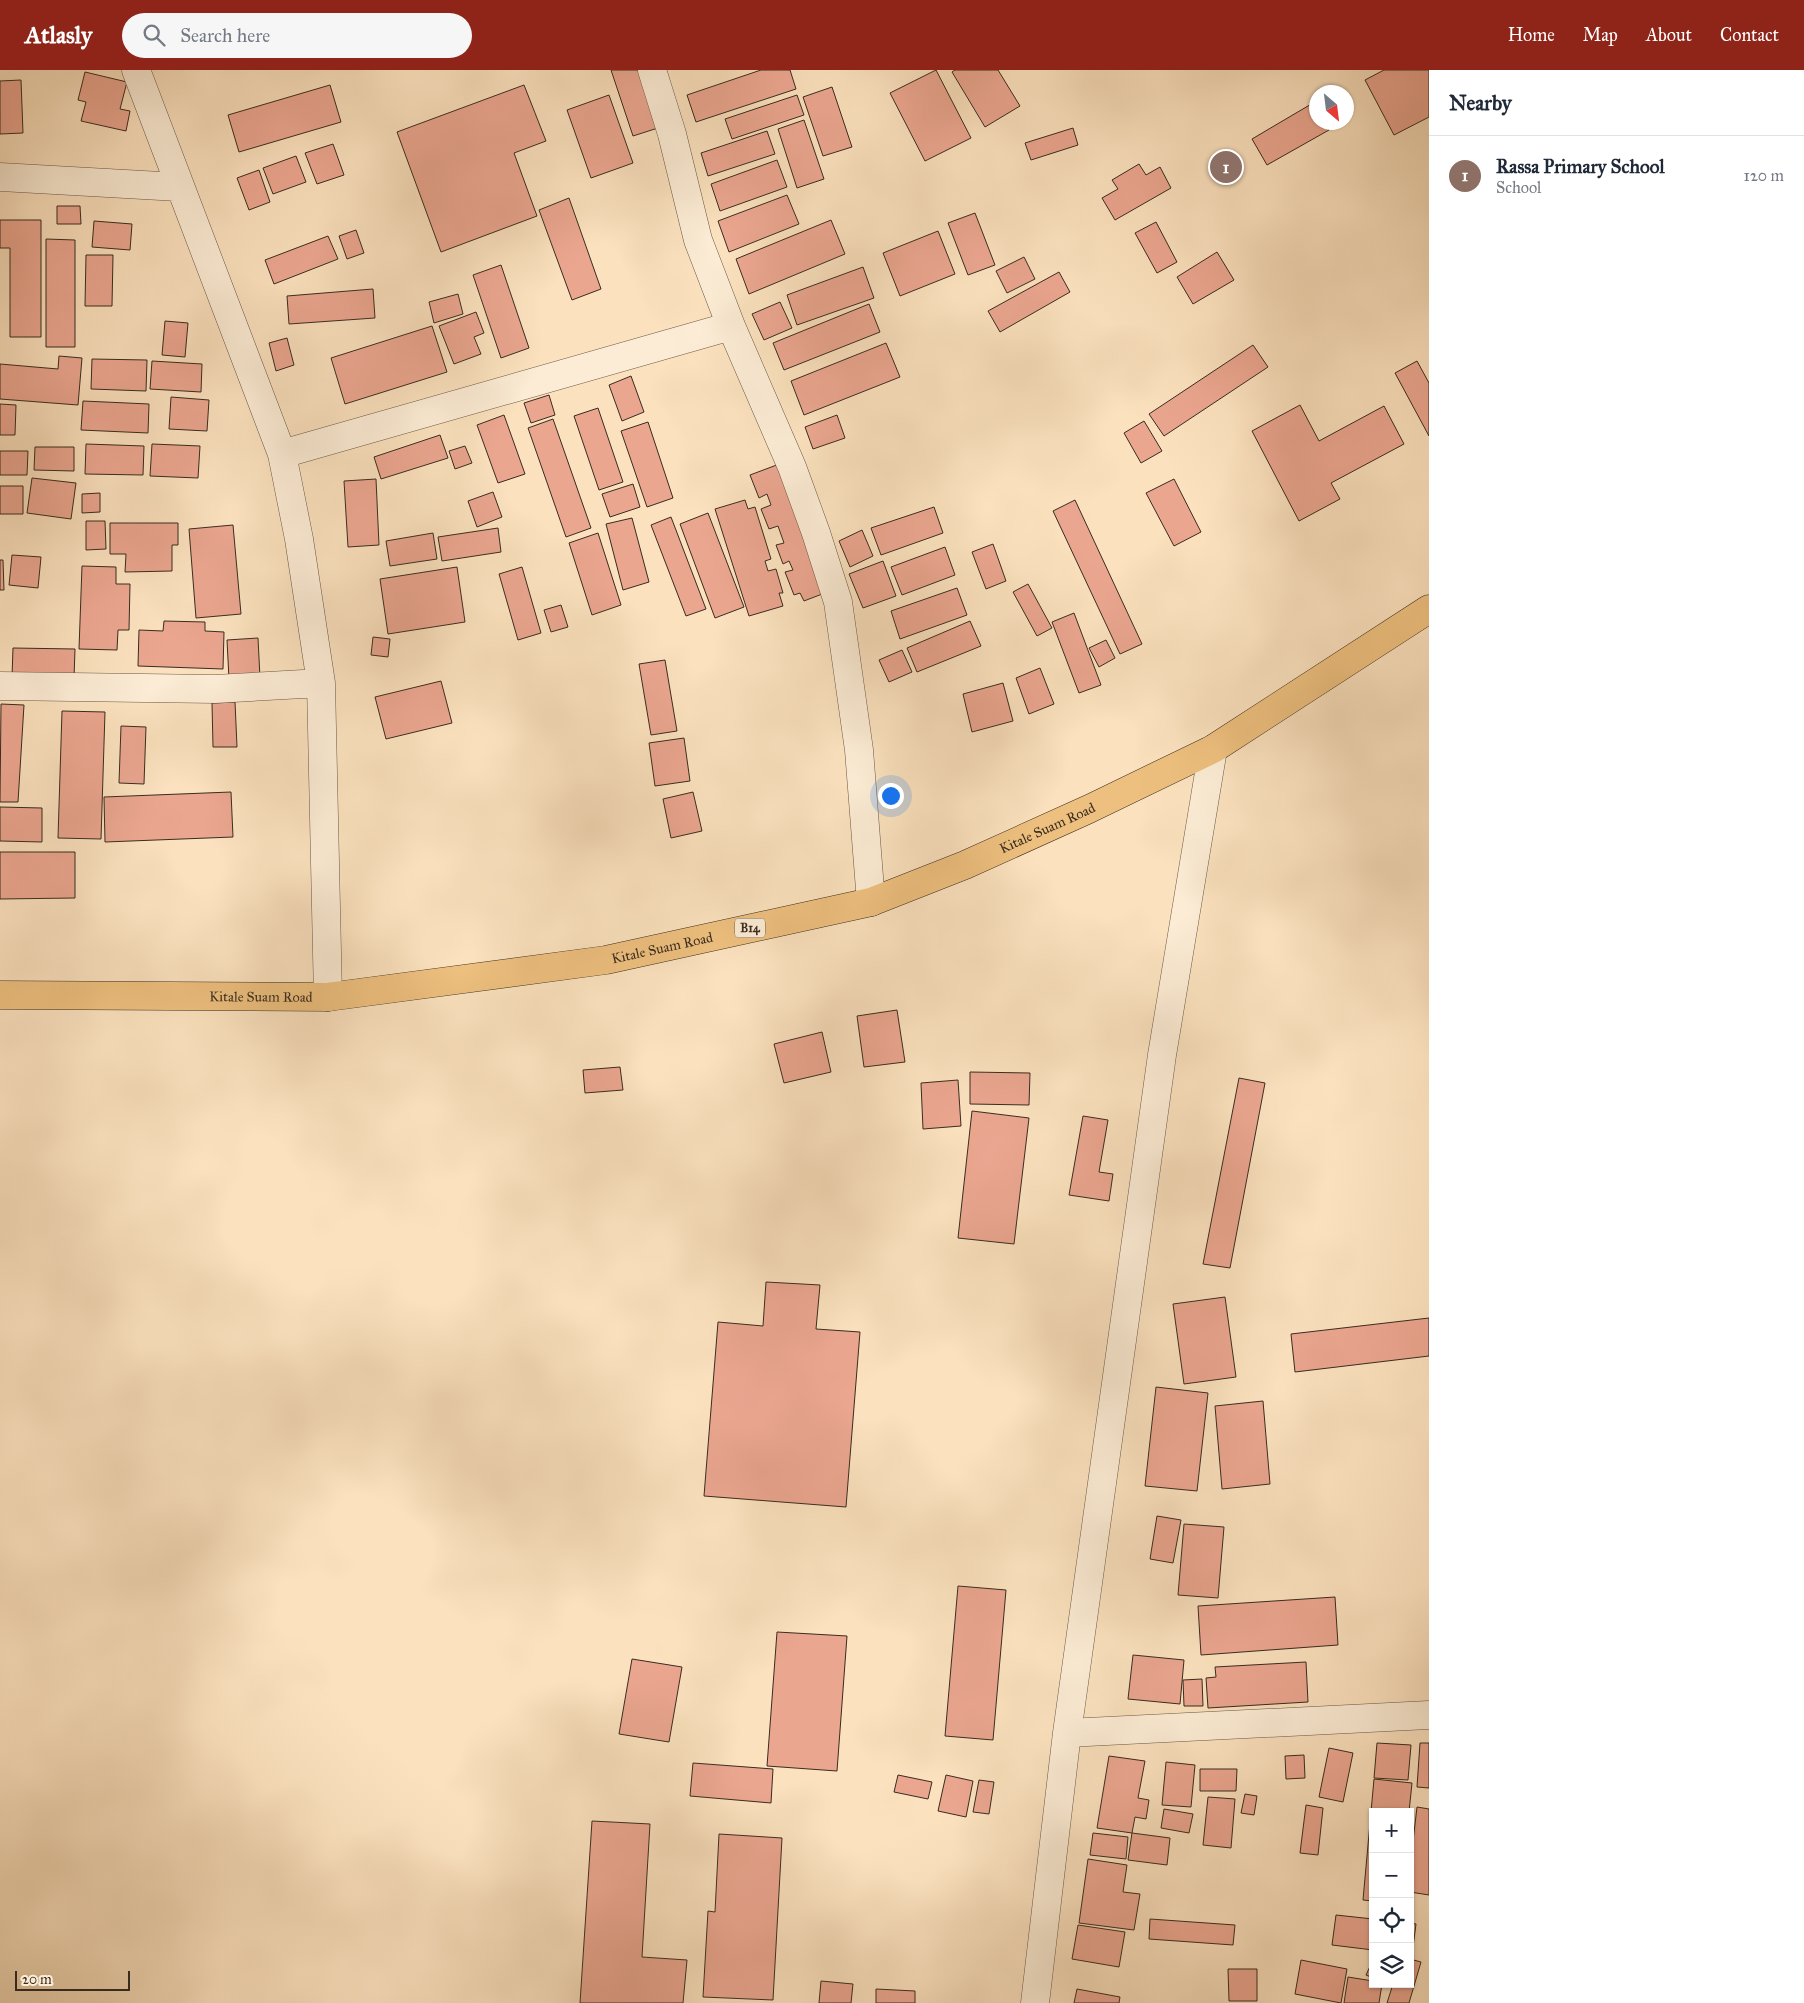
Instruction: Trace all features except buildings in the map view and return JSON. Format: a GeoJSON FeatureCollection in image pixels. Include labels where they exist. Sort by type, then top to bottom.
{"type":"FeatureCollection","features":[{"type":"Feature","properties":{"kind":"highway","name":"Kitale Suam Road"},"geometry":{"type":"LineString","coordinates":[[0,995],[328,997],[606,960],[871,902],[965,865],[1088,809],[1212,749],[1429,609]]}},
{"type":"Feature","properties":{"kind":"street"},"geometry":{"type":"LineString","coordinates":[[136,70],[282,454],[299,539],[321,683],[328,997]]}},
{"type":"Feature","properties":{"kind":"street"},"geometry":{"type":"LineString","coordinates":[[652,70],[672,134],[698,240],[731,326],[792,466],[838,602],[859,750],[871,902]]}},
{"type":"Feature","properties":{"kind":"street"},"geometry":{"type":"LineString","coordinates":[[0,177],[179,187]]}},
{"type":"Feature","properties":{"kind":"street"},"geometry":{"type":"LineString","coordinates":[[282,454],[731,326]]}},
{"type":"Feature","properties":{"kind":"street"},"geometry":{"type":"LineString","coordinates":[[0,686],[215,689],[321,683]]}},
{"type":"Feature","properties":{"kind":"street"},"geometry":{"type":"LineString","coordinates":[[1035,2003],[1067,1734],[1162,1055],[1212,749]]}},
{"type":"Feature","properties":{"kind":"street"},"geometry":{"type":"LineString","coordinates":[[1067,1734],[1429,1715]]}},
{"type":"Feature","properties":{"kind":"place","name":"Rassa Primary School"},"geometry":{"type":"Point","coordinates":[1226,167]}}]}
